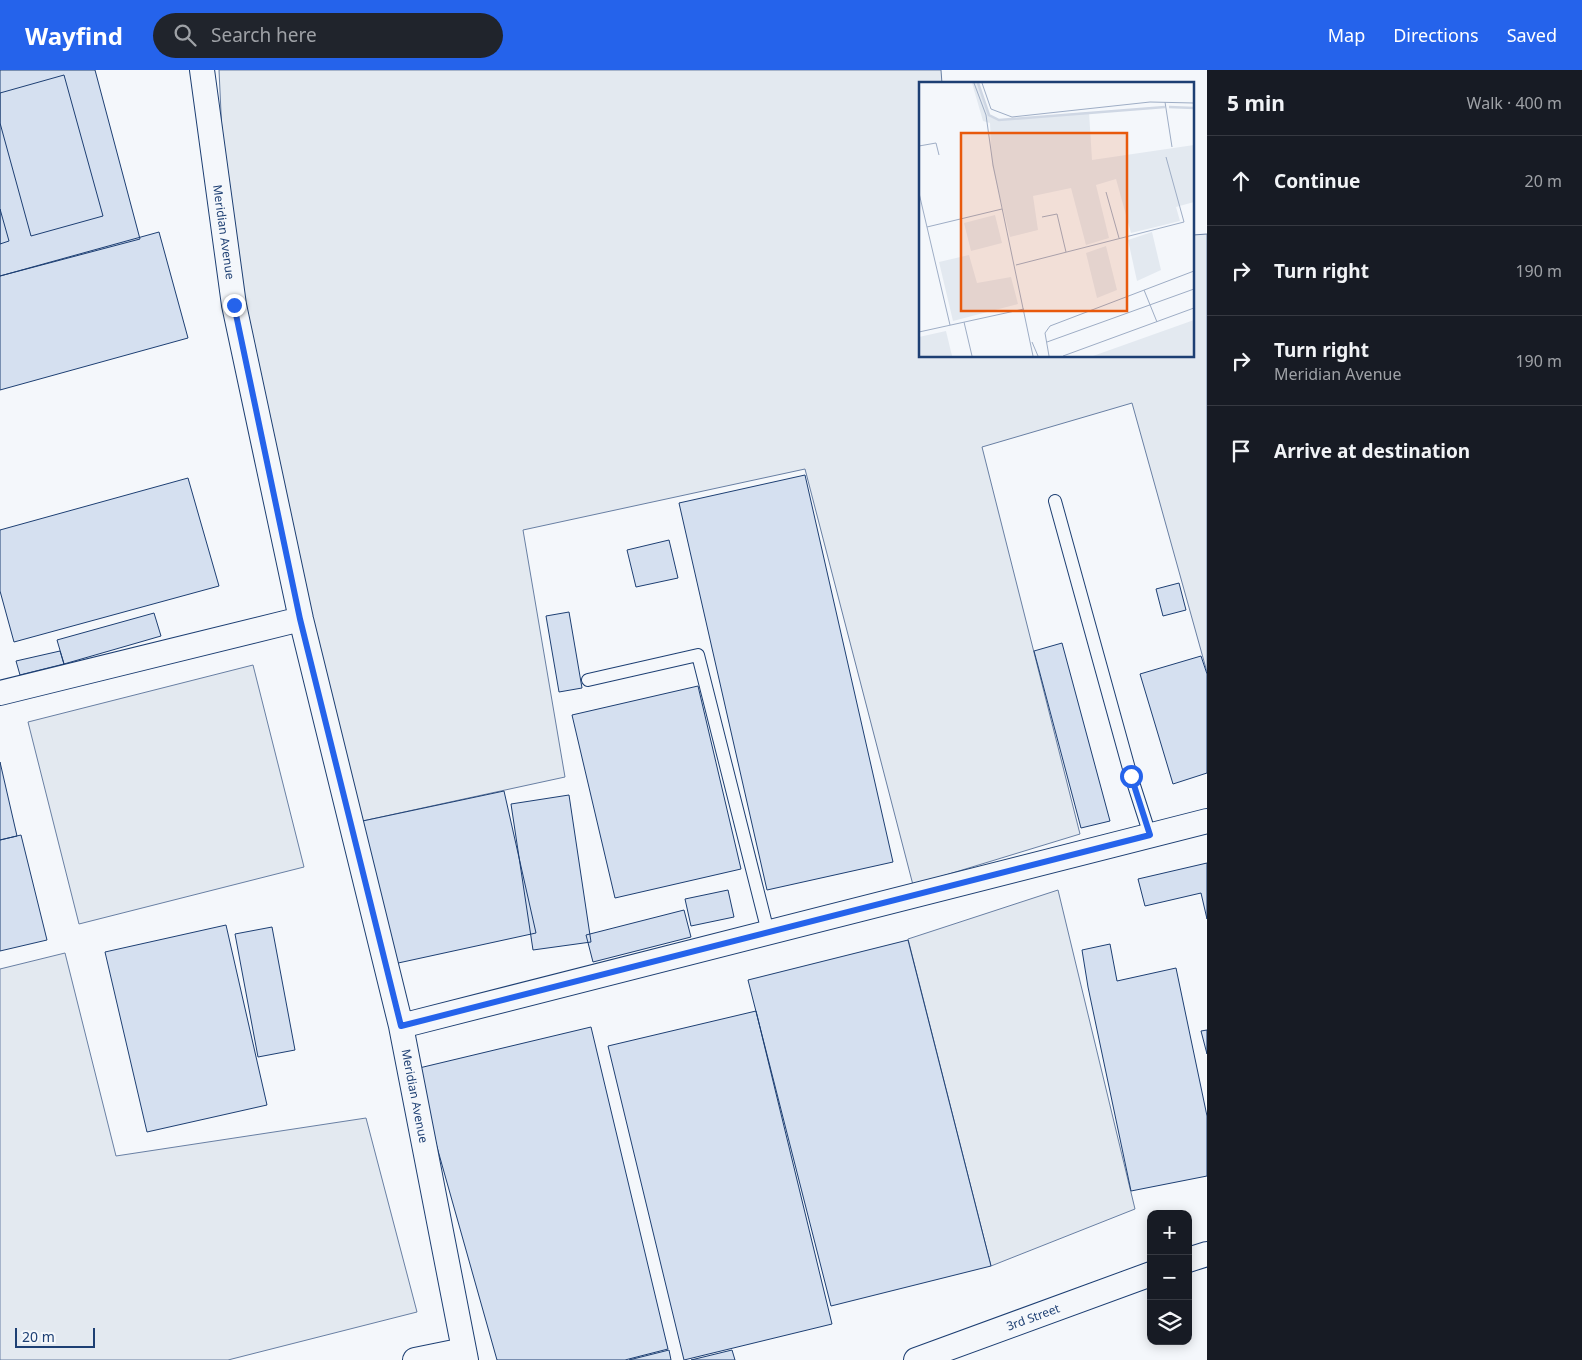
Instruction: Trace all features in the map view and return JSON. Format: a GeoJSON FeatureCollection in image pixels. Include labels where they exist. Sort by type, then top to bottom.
{"type":"FeatureCollection","features":[{"type":"Feature","properties":{"kind":"street","name":"Meridian Avenue"},"geometry":{"type":"LineString","coordinates":[[202,70],[234,305],[300,619],[401,1026],[465,1355]]}},
{"type":"Feature","properties":{"kind":"street"},"geometry":{"type":"LineString","coordinates":[[0,693],[300,619]]}},
{"type":"Feature","properties":{"kind":"street"},"geometry":{"type":"LineString","coordinates":[[401,1026],[1207,821]]}},
{"type":"Feature","properties":{"kind":"street"},"geometry":{"type":"LineString","coordinates":[[1192,1259],[1207,1254]]}},
{"type":"Feature","properties":{"kind":"street","name":"3rd Street"},"geometry":{"type":"LineString","coordinates":[[916,1360],[1147,1275]]}},
{"type":"Feature","properties":{"kind":"street"},"geometry":{"type":"LineString","coordinates":[[415,1360],[465,1355]]}},
{"type":"Feature","properties":{"kind":"lane"},"geometry":{"type":"LineString","coordinates":[[1055,501],[1131,776],[1150,835]]}},
{"type":"Feature","properties":{"kind":"lane"},"geometry":{"type":"LineString","coordinates":[[588,680],[698,655],[768,932]]}},
{"type":"Feature","properties":{"kind":"shaded area"},"geometry":{"type":"Polygon","coordinates":[[[219,70],[941,70],[942,82],[919,82],[919,358],[1194,358],[1194,235],[1207,234],[1207,672],[1132,403],[982,447],[1080,834],[913,885],[805,469],[523,530],[565,777],[358,822],[230,304],[219,70]]]}},
{"type":"Feature","properties":{"kind":"shaded area"},"geometry":{"type":"Polygon","coordinates":[[[253,665],[304,867],[79,924],[28,722],[253,665]]]}},
{"type":"Feature","properties":{"kind":"shaded area"},"geometry":{"type":"Polygon","coordinates":[[[1058,890],[1135,1209],[991,1266],[908,939],[1058,890]]]}},
{"type":"Feature","properties":{"kind":"shaded area"},"geometry":{"type":"Polygon","coordinates":[[[65,953],[116,1156],[366,1118],[417,1312],[228,1360],[0,1360],[0,969],[65,953]]]}},
{"type":"Feature","properties":{"kind":"building"},"geometry":{"type":"Polygon","coordinates":[[[0,70],[95,70],[140,239],[0,276],[0,70]]]}},
{"type":"Feature","properties":{"kind":"building"},"geometry":{"type":"Polygon","coordinates":[[[64,75],[103,216],[31,236],[0,123],[0,93],[64,75]]]}},
{"type":"Feature","properties":{"kind":"building"},"geometry":{"type":"Polygon","coordinates":[[[0,209],[9,241],[0,244],[0,209]]]}},
{"type":"Feature","properties":{"kind":"building"},"geometry":{"type":"Polygon","coordinates":[[[159,232],[188,338],[0,390],[0,276],[159,232]]]}},
{"type":"Feature","properties":{"kind":"building"},"geometry":{"type":"Polygon","coordinates":[[[805,475],[893,862],[767,890],[679,503],[805,475]]]}},
{"type":"Feature","properties":{"kind":"building"},"geometry":{"type":"Polygon","coordinates":[[[188,478],[219,586],[14,642],[0,591],[0,530],[188,478]]]}},
{"type":"Feature","properties":{"kind":"building"},"geometry":{"type":"Polygon","coordinates":[[[669,540],[678,578],[636,587],[627,550],[669,540]]]}},
{"type":"Feature","properties":{"kind":"building"},"geometry":{"type":"Polygon","coordinates":[[[1179,583],[1186,610],[1163,616],[1156,589],[1179,583]]]}},
{"type":"Feature","properties":{"kind":"building"},"geometry":{"type":"Polygon","coordinates":[[[569,612],[582,688],[559,692],[546,616],[569,612]]]}},
{"type":"Feature","properties":{"kind":"building"},"geometry":{"type":"Polygon","coordinates":[[[154,613],[161,636],[64,664],[57,640],[154,613]]]}},
{"type":"Feature","properties":{"kind":"building"},"geometry":{"type":"Polygon","coordinates":[[[1062,643],[1110,821],[1081,828],[1034,651],[1062,643]]]}},
{"type":"Feature","properties":{"kind":"building"},"geometry":{"type":"Polygon","coordinates":[[[60,651],[64,664],[20,675],[16,661],[60,651]]]}},
{"type":"Feature","properties":{"kind":"building"},"geometry":{"type":"Polygon","coordinates":[[[1201,656],[1207,674],[1207,773],[1173,784],[1140,674],[1201,656]]]}},
{"type":"Feature","properties":{"kind":"building"},"geometry":{"type":"Polygon","coordinates":[[[698,686],[741,869],[615,898],[572,715],[698,686]]]}},
{"type":"Feature","properties":{"kind":"building"},"geometry":{"type":"Polygon","coordinates":[[[0,762],[17,836],[0,840],[0,762]]]}},
{"type":"Feature","properties":{"kind":"building"},"geometry":{"type":"Polygon","coordinates":[[[504,791],[536,933],[389,965],[358,822],[504,791]]]}},
{"type":"Feature","properties":{"kind":"building"},"geometry":{"type":"Polygon","coordinates":[[[569,795],[591,942],[533,950],[511,804],[569,795]]]}},
{"type":"Feature","properties":{"kind":"building"},"geometry":{"type":"Polygon","coordinates":[[[21,835],[47,940],[0,951],[0,840],[21,835]]]}},
{"type":"Feature","properties":{"kind":"building"},"geometry":{"type":"Polygon","coordinates":[[[1207,863],[1207,919],[1201,893],[1145,906],[1138,879],[1207,863]]]}},
{"type":"Feature","properties":{"kind":"building"},"geometry":{"type":"Polygon","coordinates":[[[728,890],[734,917],[691,926],[685,899],[728,890]]]}},
{"type":"Feature","properties":{"kind":"building"},"geometry":{"type":"Polygon","coordinates":[[[684,910],[691,937],[593,962],[586,935],[684,910]]]}},
{"type":"Feature","properties":{"kind":"building"},"geometry":{"type":"Polygon","coordinates":[[[226,925],[267,1105],[147,1132],[105,952],[226,925]]]}},
{"type":"Feature","properties":{"kind":"building"},"geometry":{"type":"Polygon","coordinates":[[[272,927],[295,1050],[258,1057],[235,934],[272,927]]]}},
{"type":"Feature","properties":{"kind":"building"},"geometry":{"type":"Polygon","coordinates":[[[908,940],[991,1266],[831,1306],[748,980],[908,940]]]}},
{"type":"Feature","properties":{"kind":"building"},"geometry":{"type":"Polygon","coordinates":[[[1110,944],[1117,981],[1176,968],[1207,1116],[1207,1176],[1131,1191],[1082,950],[1110,944]]]}},
{"type":"Feature","properties":{"kind":"building"},"geometry":{"type":"Polygon","coordinates":[[[756,1011],[832,1324],[684,1360],[608,1046],[756,1011]]]}},
{"type":"Feature","properties":{"kind":"building"},"geometry":{"type":"Polygon","coordinates":[[[591,1027],[668,1349],[625,1360],[497,1360],[415,1069],[591,1027]]]}},
{"type":"Feature","properties":{"kind":"building"},"geometry":{"type":"Polygon","coordinates":[[[1207,1030],[1207,1054],[1201,1031],[1207,1030]]]}},
{"type":"Feature","properties":{"kind":"building"},"geometry":{"type":"Polygon","coordinates":[[[669,1350],[671,1360],[629,1360],[669,1350]]]}},
{"type":"Feature","properties":{"kind":"building"},"geometry":{"type":"Polygon","coordinates":[[[732,1350],[735,1360],[691,1360],[732,1350]]]}},
{"type":"Feature","properties":{"kind":"route"},"geometry":{"type":"LineString","coordinates":[[234,305],[300,619],[401,1026],[1150,835],[1131,776]]}}]}
